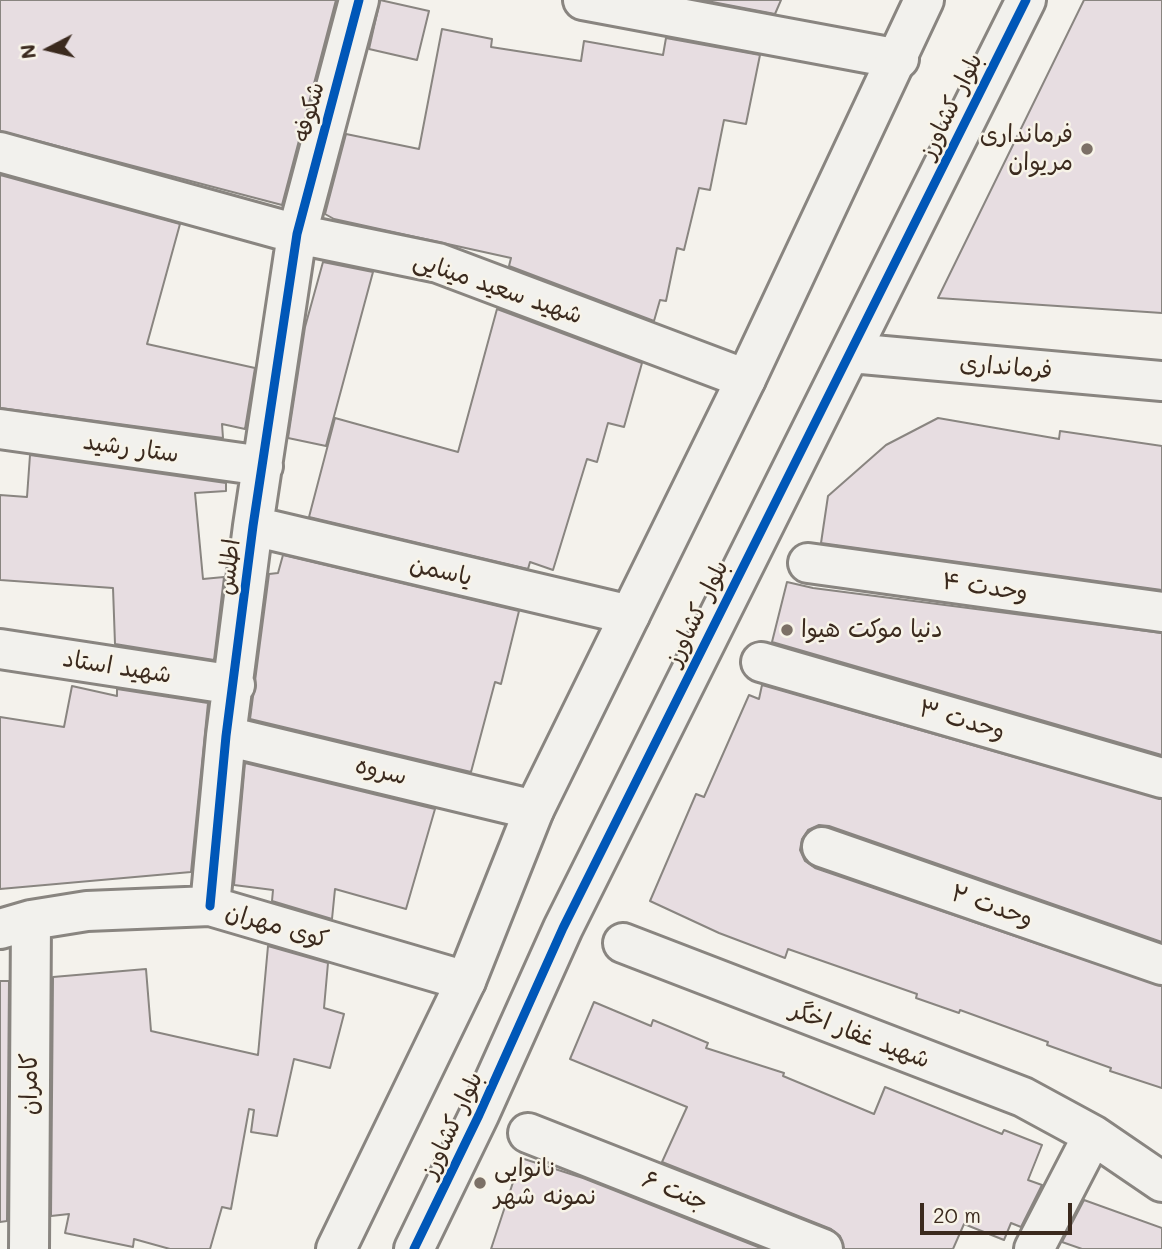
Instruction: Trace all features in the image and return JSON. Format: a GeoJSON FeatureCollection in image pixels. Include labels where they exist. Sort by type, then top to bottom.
{"type":"FeatureCollection","features":[{"type":"Feature","properties":{"kind":"street","name":"شکوفه"},"geometry":{"type":"LineString","coordinates":[[297,234],[359,0]]}},
{"type":"Feature","properties":{"kind":"street"},"geometry":{"type":"LineString","coordinates":[[583,0],[899,59]]}},
{"type":"Feature","properties":{"kind":"street","name":"بلوار کشاورز"},"geometry":{"type":"LineString","coordinates":[[336,1249],[466,981],[534,810],[746,379],[899,59],[924,0]]}},
{"type":"Feature","properties":{"kind":"street","name":"بلوار کشاورز"},"geometry":{"type":"LineString","coordinates":[[414,1249],[479,1115],[563,928],[746,556],[851,353],[1026,0]]}},
{"type":"Feature","properties":{"kind":"street","name":"شهید سعید مینایی"},"geometry":{"type":"LineString","coordinates":[[0,152],[297,234],[438,263],[746,379]]}},
{"type":"Feature","properties":{"kind":"street","name":"اطلس"},"geometry":{"type":"LineString","coordinates":[[210,906],[226,736],[235,685],[253,526],[297,234]]}},
{"type":"Feature","properties":{"kind":"street","name":"فرمانداری"},"geometry":{"type":"LineString","coordinates":[[851,353],[1162,381]]}},
{"type":"Feature","properties":{"kind":"street","name":"ستار رشید"},"geometry":{"type":"LineString","coordinates":[[0,429],[263,466]]}},
{"type":"Feature","properties":{"kind":"street","name":"یاسمن"},"geometry":{"type":"LineString","coordinates":[[253,526],[630,615]]}},
{"type":"Feature","properties":{"kind":"street","name":"وحدت ۴"},"geometry":{"type":"LineString","coordinates":[[808,563],[1162,611]]}},
{"type":"Feature","properties":{"kind":"street","name":"شهید استاد"},"geometry":{"type":"LineString","coordinates":[[0,649],[235,685]]}},
{"type":"Feature","properties":{"kind":"street","name":"وحدت ۳"},"geometry":{"type":"LineString","coordinates":[[761,662],[1162,778]]}},
{"type":"Feature","properties":{"kind":"street","name":"سروه"},"geometry":{"type":"LineString","coordinates":[[226,736],[534,810]]}},
{"type":"Feature","properties":{"kind":"street","name":"وحدت ۲"},"geometry":{"type":"LineString","coordinates":[[822,847],[1162,965]]}},
{"type":"Feature","properties":{"kind":"street","name":"کوی مهران"},"geometry":{"type":"LineString","coordinates":[[15,925],[87,911],[210,906],[466,981]]}},
{"type":"Feature","properties":{"kind":"street","name":"کامران"},"geometry":{"type":"LineString","coordinates":[[15,925],[29,1249]]}},
{"type":"Feature","properties":{"kind":"street","name":"شهید غفار اخگر"},"geometry":{"type":"LineString","coordinates":[[623,943],[1023,1097],[1093,1135],[1162,1182]]}},
{"type":"Feature","properties":{"kind":"street","name":"جنت ۶"},"geometry":{"type":"LineString","coordinates":[[528,1133],[822,1249]]}},
{"type":"Feature","properties":{"kind":"street"},"geometry":{"type":"LineString","coordinates":[[1034,1249],[1093,1135]]}},
{"type":"Feature","properties":{"kind":"building"},"geometry":{"type":"Polygon","coordinates":[[[0,0],[336,0],[282,205],[0,131],[0,0]]]}},
{"type":"Feature","properties":{"kind":"building"},"geometry":{"type":"Polygon","coordinates":[[[380,0],[429,11],[417,60],[369,49],[380,0]]]}},
{"type":"Feature","properties":{"kind":"building"},"geometry":{"type":"Polygon","coordinates":[[[702,0],[781,0],[775,14],[702,0]]]}},
{"type":"Feature","properties":{"kind":"building","name":"فرمانداری مریوان"},"geometry":{"type":"Polygon","coordinates":[[[1084,0],[1162,0],[1162,313],[938,298],[1084,0]]]}},
{"type":"Feature","properties":{"kind":"building"},"geometry":{"type":"Polygon","coordinates":[[[442,29],[492,39],[491,47],[581,61],[584,41],[663,55],[666,38],[760,55],[746,124],[724,120],[710,190],[699,188],[684,250],[677,248],[666,301],[660,300],[654,321],[509,266],[511,258],[334,219],[325,214],[346,134],[419,149],[442,29]]]}},
{"type":"Feature","properties":{"kind":"building"},"geometry":{"type":"Polygon","coordinates":[[[0,175],[180,224],[147,344],[255,368],[245,429],[222,424],[223,438],[0,408],[0,175]]]}},
{"type":"Feature","properties":{"kind":"building"},"geometry":{"type":"Polygon","coordinates":[[[323,262],[373,272],[326,446],[288,438],[305,327],[323,262]]]}},
{"type":"Feature","properties":{"kind":"building"},"geometry":{"type":"Polygon","coordinates":[[[497,309],[642,363],[624,427],[608,423],[597,462],[587,459],[553,570],[530,562],[528,569],[309,517],[335,418],[458,452],[497,309]]]}},
{"type":"Feature","properties":{"kind":"building"},"geometry":{"type":"Polygon","coordinates":[[[938,418],[1059,439],[1060,431],[1162,446],[1162,590],[821,543],[828,496],[886,445],[938,418]]]}},
{"type":"Feature","properties":{"kind":"building"},"geometry":{"type":"Polygon","coordinates":[[[30,455],[226,483],[226,491],[195,493],[203,579],[224,577],[214,660],[115,644],[113,588],[0,580],[0,495],[27,497],[30,455]]]}},
{"type":"Feature","properties":{"kind":"building"},"geometry":{"type":"Polygon","coordinates":[[[283,555],[519,611],[501,684],[495,682],[471,772],[250,719],[269,574],[278,573],[283,555]]]}},
{"type":"Feature","properties":{"kind":"building"},"geometry":{"type":"Polygon","coordinates":[[[787,582],[813,588],[1162,633],[1162,755],[772,642],[787,582]]]}},
{"type":"Feature","properties":{"kind":"building"},"geometry":{"type":"Polygon","coordinates":[[[762,685],[1162,799],[1162,942],[829,826],[819,825],[808,830],[802,839],[800,850],[805,861],[815,868],[1162,986],[1162,1088],[1110,1071],[1111,1068],[1047,1045],[1048,1042],[960,1010],[959,1013],[916,998],[917,994],[788,949],[785,958],[719,933],[650,901],[696,794],[704,797],[749,695],[759,699],[762,685]]]}},
{"type":"Feature","properties":{"kind":"building"},"geometry":{"type":"Polygon","coordinates":[[[72,686],[117,696],[117,689],[208,703],[191,872],[0,889],[0,717],[64,727],[72,686]]]}},
{"type":"Feature","properties":{"kind":"building"},"geometry":{"type":"Polygon","coordinates":[[[245,763],[435,809],[406,909],[335,889],[332,919],[272,901],[273,890],[234,885],[245,763]]]}},
{"type":"Feature","properties":{"kind":"building"},"geometry":{"type":"Polygon","coordinates":[[[268,946],[328,963],[324,1008],[344,1014],[330,1068],[294,1059],[277,1136],[251,1132],[254,1110],[249,1109],[231,1209],[222,1207],[210,1249],[170,1249],[134,1239],[133,1247],[65,1233],[69,1214],[51,1216],[53,977],[146,969],[151,1031],[258,1055],[268,946]]]}},
{"type":"Feature","properties":{"kind":"building"},"geometry":{"type":"Polygon","coordinates":[[[0,981],[9,981],[7,1221],[0,1222],[0,981]]]}},
{"type":"Feature","properties":{"kind":"building"},"geometry":{"type":"Polygon","coordinates":[[[594,1002],[651,1026],[653,1020],[708,1043],[706,1048],[784,1073],[783,1076],[874,1114],[885,1087],[1002,1134],[1004,1130],[1042,1145],[1028,1180],[1042,1185],[1021,1227],[1011,1223],[1004,1240],[964,1224],[953,1249],[844,1249],[840,1236],[831,1229],[662,1162],[687,1107],[570,1059],[594,1002]]]}},
{"type":"Feature","properties":{"kind":"building"},"geometry":{"type":"Polygon","coordinates":[[[521,1158],[583,1178],[763,1249],[491,1249],[521,1158]]]}},
{"type":"Feature","properties":{"kind":"building"},"geometry":{"type":"Polygon","coordinates":[[[1084,1200],[1162,1228],[1162,1249],[1082,1249],[1062,1242],[1084,1200]]]}},
{"type":"Feature","properties":{"kind":"cycle path"},"geometry":{"type":"LineString","coordinates":[[210,906],[226,736],[253,526],[297,234],[359,0]]}},
{"type":"Feature","properties":{"kind":"cycle path"},"geometry":{"type":"LineString","coordinates":[[414,1249],[479,1115],[563,928],[1026,0]]}},
{"type":"Feature","properties":{"kind":"place","name":"فرمانداری مریوان"},"geometry":{"type":"Point","coordinates":[1087,149]}},
{"type":"Feature","properties":{"kind":"place","name":"دنیا موکت هیوا"},"geometry":{"type":"Point","coordinates":[787,630]}},
{"type":"Feature","properties":{"kind":"place","name":"نانوایی نمونه شهر"},"geometry":{"type":"Point","coordinates":[480,1183]}}]}
